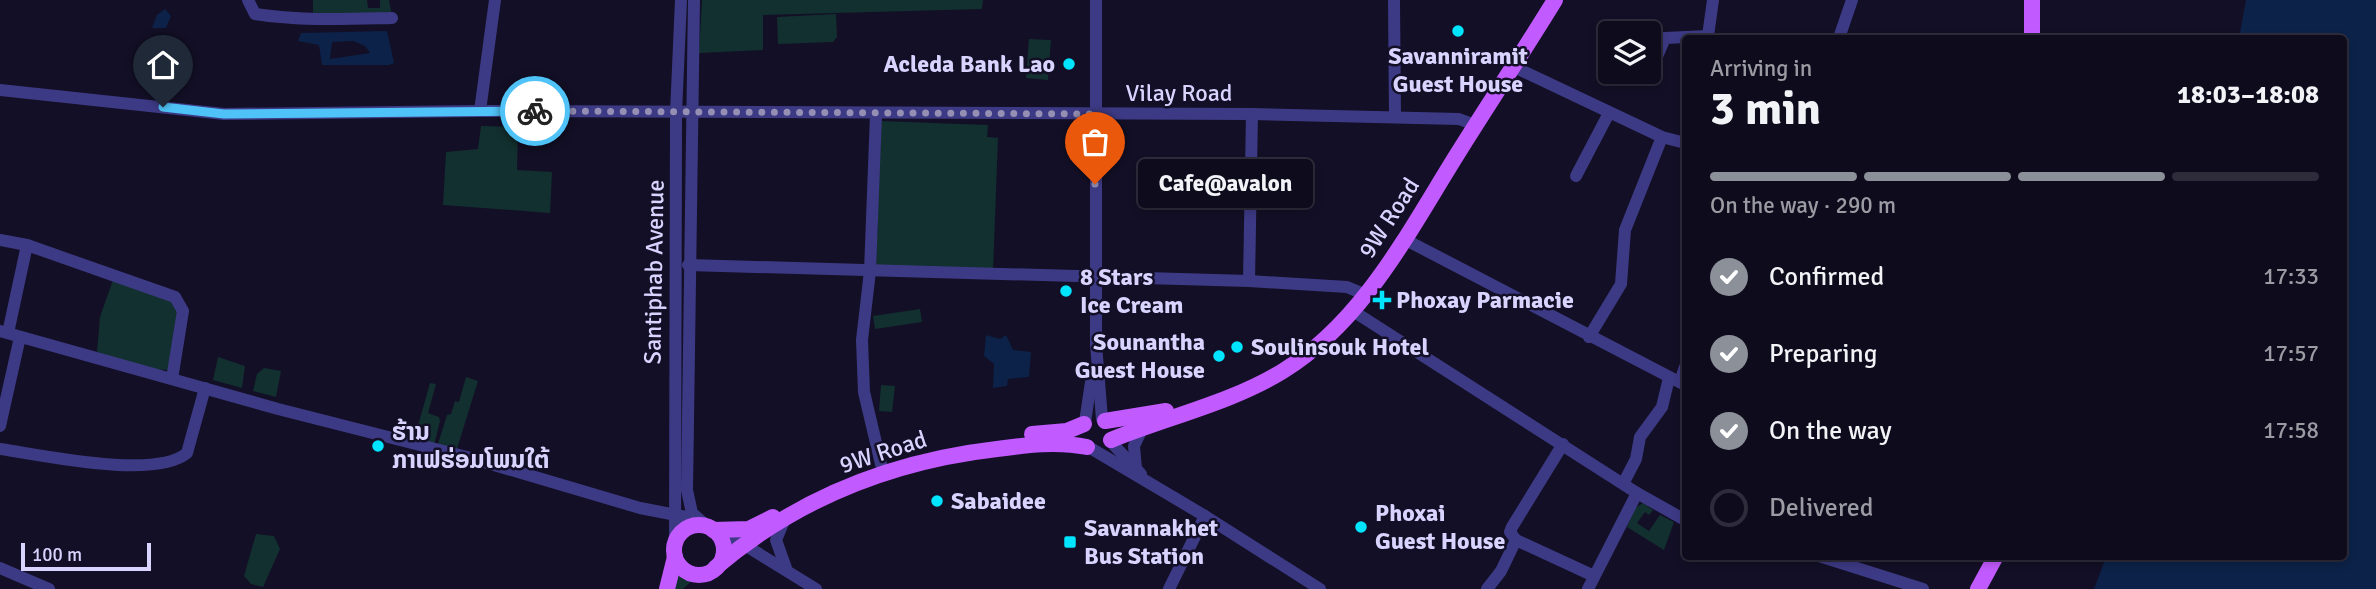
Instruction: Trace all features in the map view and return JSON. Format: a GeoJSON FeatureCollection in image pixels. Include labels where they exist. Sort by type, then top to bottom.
{"type":"FeatureCollection","features":[{"type":"Feature","properties":{"kind":"main road","name":"9W Road"},"geometry":{"type":"LineString","coordinates":[[1110,441],[1248,389],[1284,370],[1312,350],[1353,311],[1404,239],[1555,0]]}},
{"type":"Feature","properties":{"kind":"main road"},"geometry":{"type":"LineString","coordinates":[[2032,0],[2032,35]]}},
{"type":"Feature","properties":{"kind":"main road","name":"9W Road"},"geometry":{"type":"LineString","coordinates":[[1103,420],[1207,404]]}},
{"type":"Feature","properties":{"kind":"main road"},"geometry":{"type":"LineString","coordinates":[[1093,418],[1103,420],[1111,427],[1110,441],[1102,448],[1090,448],[1081,439],[1085,423],[1093,418]]}},
{"type":"Feature","properties":{"kind":"main road","name":"9W Road"},"geometry":{"type":"LineString","coordinates":[[675,551],[688,528],[749,528],[881,464],[943,447],[1067,430],[1085,423]]}},
{"type":"Feature","properties":{"kind":"main road","name":"9W Road"},"geometry":{"type":"LineString","coordinates":[[691,589],[747,544],[814,498],[885,471],[945,455],[1048,443],[1090,448]]}},
{"type":"Feature","properties":{"kind":"main road"},"geometry":{"type":"LineString","coordinates":[[675,551],[680,565],[690,573],[699,575],[713,570],[724,549],[710,527]]}},
{"type":"Feature","properties":{"kind":"main road"},"geometry":{"type":"LineString","coordinates":[[667,589],[675,551]]}},
{"type":"Feature","properties":{"kind":"main road"},"geometry":{"type":"LineString","coordinates":[[1978,589],[1994,560]]}},
{"type":"Feature","properties":{"kind":"street"},"geometry":{"type":"LineString","coordinates":[[248,0],[255,13],[270,16],[318,20],[393,18]]}},
{"type":"Feature","properties":{"kind":"street"},"geometry":{"type":"LineString","coordinates":[[480,111],[497,5],[495,0]]}},
{"type":"Feature","properties":{"kind":"street","name":"Santiphab Avenue"},"geometry":{"type":"LineString","coordinates":[[675,551],[676,113],[681,0]]}},
{"type":"Feature","properties":{"kind":"street","name":"Santiphab Avenue"},"geometry":{"type":"LineString","coordinates":[[694,0],[688,265],[687,491],[688,504],[710,527]]}},
{"type":"Feature","properties":{"kind":"street"},"geometry":{"type":"LineString","coordinates":[[1096,0],[1096,344],[1103,420]]}},
{"type":"Feature","properties":{"kind":"street"},"geometry":{"type":"LineString","coordinates":[[1394,0],[1395,117]]}},
{"type":"Feature","properties":{"kind":"street"},"geometry":{"type":"LineString","coordinates":[[1710,35],[1713,0]]}},
{"type":"Feature","properties":{"kind":"street"},"geometry":{"type":"LineString","coordinates":[[1840,35],[1852,0]]}},
{"type":"Feature","properties":{"kind":"street"},"geometry":{"type":"LineString","coordinates":[[1661,47],[1665,38],[1682,38]]}},
{"type":"Feature","properties":{"kind":"street"},"geometry":{"type":"LineString","coordinates":[[1514,67],[1609,113],[1682,142]]}},
{"type":"Feature","properties":{"kind":"street","name":"Vilay Road"},"geometry":{"type":"LineString","coordinates":[[0,90],[224,114],[480,111],[1252,114],[1459,119],[1475,125]]}},
{"type":"Feature","properties":{"kind":"street"},"geometry":{"type":"LineString","coordinates":[[1576,176],[1609,113]]}},
{"type":"Feature","properties":{"kind":"street"},"geometry":{"type":"LineString","coordinates":[[876,114],[870,271],[862,340],[864,392],[881,464]]}},
{"type":"Feature","properties":{"kind":"street"},"geometry":{"type":"LineString","coordinates":[[1249,281],[1252,114]]}},
{"type":"Feature","properties":{"kind":"street"},"geometry":{"type":"LineString","coordinates":[[1589,337],[1621,284],[1625,230],[1662,136]]}},
{"type":"Feature","properties":{"kind":"street"},"geometry":{"type":"LineString","coordinates":[[1404,239],[1678,382],[1640,437],[1636,459],[1624,482]]}},
{"type":"Feature","properties":{"kind":"street"},"geometry":{"type":"LineString","coordinates":[[0,240],[27,245],[174,297],[183,312],[172,379]]}},
{"type":"Feature","properties":{"kind":"street"},"geometry":{"type":"LineString","coordinates":[[0,426],[9,333],[27,245]]}},
{"type":"Feature","properties":{"kind":"street"},"geometry":{"type":"LineString","coordinates":[[688,265],[1249,281],[1347,287],[1366,295]]}},
{"type":"Feature","properties":{"kind":"street"},"geometry":{"type":"LineString","coordinates":[[1353,311],[1624,482],[1637,493],[1682,518]]}},
{"type":"Feature","properties":{"kind":"street"},"geometry":{"type":"LineString","coordinates":[[9,333],[467,457],[639,508],[675,513],[747,544],[816,589]]}},
{"type":"Feature","properties":{"kind":"street"},"geometry":{"type":"LineString","coordinates":[[1085,423],[1096,344]]}},
{"type":"Feature","properties":{"kind":"street"},"geometry":{"type":"LineString","coordinates":[[0,449],[140,467],[172,462],[187,453],[205,388]]}},
{"type":"Feature","properties":{"kind":"street"},"geometry":{"type":"LineString","coordinates":[[1136,469],[1134,446],[1143,427]]}},
{"type":"Feature","properties":{"kind":"street"},"geometry":{"type":"LineString","coordinates":[[1110,441],[1146,480]]}},
{"type":"Feature","properties":{"kind":"street"},"geometry":{"type":"LineString","coordinates":[[1563,444],[1510,532],[1516,540],[1594,576]]}},
{"type":"Feature","properties":{"kind":"street"},"geometry":{"type":"LineString","coordinates":[[1090,448],[1205,516],[1320,589]]}},
{"type":"Feature","properties":{"kind":"street"},"geometry":{"type":"LineString","coordinates":[[1588,589],[1637,493]]}},
{"type":"Feature","properties":{"kind":"street"},"geometry":{"type":"LineString","coordinates":[[1169,589],[1205,516]]}},
{"type":"Feature","properties":{"kind":"street"},"geometry":{"type":"LineString","coordinates":[[785,520],[778,528],[775,540],[788,571]]}},
{"type":"Feature","properties":{"kind":"street"},"geometry":{"type":"LineString","coordinates":[[1487,589],[1501,571],[1516,540]]}},
{"type":"Feature","properties":{"kind":"street"},"geometry":{"type":"LineString","coordinates":[[1832,560],[1923,589]]}},
{"type":"Feature","properties":{"kind":"street"},"geometry":{"type":"LineString","coordinates":[[0,568],[49,589]]}},
{"type":"Feature","properties":{"kind":"green space"},"geometry":{"type":"Polygon","coordinates":[[[313,0],[367,0],[368,8],[380,8],[380,0],[389,0],[392,16],[313,18],[313,0]]]}},
{"type":"Feature","properties":{"kind":"green space"},"geometry":{"type":"Polygon","coordinates":[[[702,0],[983,0],[982,9],[763,15],[763,50],[699,53],[702,0]]]}},
{"type":"Feature","properties":{"kind":"green space"},"geometry":{"type":"Polygon","coordinates":[[[836,14],[837,37],[833,42],[778,44],[777,17],[836,14]]]}},
{"type":"Feature","properties":{"kind":"green space"},"geometry":{"type":"Polygon","coordinates":[[[1029,39],[1051,40],[1048,80],[1026,78],[1029,39]]]}},
{"type":"Feature","properties":{"kind":"green space"},"geometry":{"type":"Polygon","coordinates":[[[881,121],[988,125],[987,137],[998,138],[993,271],[876,267],[881,121]]]}},
{"type":"Feature","properties":{"kind":"green space"},"geometry":{"type":"Polygon","coordinates":[[[481,126],[518,127],[517,170],[552,172],[550,213],[443,205],[446,152],[478,149],[481,126]]]}},
{"type":"Feature","properties":{"kind":"green space"},"geometry":{"type":"Polygon","coordinates":[[[113,280],[171,300],[178,307],[168,370],[146,369],[97,352],[100,317],[113,280]]]}},
{"type":"Feature","properties":{"kind":"green space"},"geometry":{"type":"Polygon","coordinates":[[[920,309],[922,322],[875,329],[873,316],[920,309]]]}},
{"type":"Feature","properties":{"kind":"green space"},"geometry":{"type":"Polygon","coordinates":[[[218,357],[245,366],[242,388],[213,380],[218,357]]]}},
{"type":"Feature","properties":{"kind":"green space"},"geometry":{"type":"Polygon","coordinates":[[[264,368],[281,371],[276,397],[253,391],[257,374],[264,368]]]}},
{"type":"Feature","properties":{"kind":"green space"},"geometry":{"type":"Polygon","coordinates":[[[466,377],[478,381],[456,452],[437,447],[447,415],[451,414],[455,401],[459,402],[466,377]]]}},
{"type":"Feature","properties":{"kind":"green space"},"geometry":{"type":"Polygon","coordinates":[[[430,383],[436,384],[428,413],[439,417],[440,421],[434,445],[414,440],[430,383]]]}},
{"type":"Feature","properties":{"kind":"green space"},"geometry":{"type":"Polygon","coordinates":[[[881,385],[895,386],[892,412],[879,411],[881,385]]]}},
{"type":"Feature","properties":{"kind":"green space"},"geometry":{"type":"Polygon","coordinates":[[[1643,503],[1653,510],[1649,515],[1645,512],[1637,523],[1649,531],[1660,515],[1674,522],[1664,550],[1627,527],[1635,508],[1643,503]]]}},
{"type":"Feature","properties":{"kind":"green space"},"geometry":{"type":"Polygon","coordinates":[[[256,534],[274,536],[280,549],[263,587],[251,584],[244,576],[256,534]]]}},
{"type":"Feature","properties":{"kind":"green space"},"geometry":{"type":"Polygon","coordinates":[[[679,569],[695,578],[683,589],[672,589],[679,569]]]}},
{"type":"Feature","properties":{"kind":"water"},"geometry":{"type":"Polygon","coordinates":[[[2246,0],[2376,0],[2376,589],[2094,589],[2105,560],[2347,560],[2347,35],[2240,35],[2246,0]]]}},
{"type":"Feature","properties":{"kind":"water"},"geometry":{"type":"Polygon","coordinates":[[[165,9],[171,16],[166,28],[152,28],[157,15],[165,9]]]}},
{"type":"Feature","properties":{"kind":"water"},"geometry":{"type":"Polygon","coordinates":[[[387,31],[394,63],[322,65],[319,45],[298,41],[301,33],[387,31]],[[353,41],[332,42],[330,59],[370,53],[365,46],[353,41]]]}},
{"type":"Feature","properties":{"kind":"water"},"geometry":{"type":"Polygon","coordinates":[[[986,335],[1000,339],[1006,335],[1013,350],[1031,352],[1029,377],[1008,379],[1007,386],[993,388],[994,364],[984,356],[986,335]]]}},
{"type":"Feature","properties":{"kind":"way so far"},"geometry":{"type":"LineString","coordinates":[[535,111],[1095,114],[1095,184]]}},
{"type":"Feature","properties":{"kind":"place","name":"Savanniramit Guest House"},"geometry":{"type":"Point","coordinates":[1458,31]}},
{"type":"Feature","properties":{"kind":"place","name":"Acleda Bank Lao"},"geometry":{"type":"Point","coordinates":[1069,64]}},
{"type":"Feature","properties":{"kind":"place","name":"Cafe@avalon"},"geometry":{"type":"Point","coordinates":[1095,184]}},
{"type":"Feature","properties":{"kind":"place","name":"8 Stars Ice Cream"},"geometry":{"type":"Point","coordinates":[1066,291]}},
{"type":"Feature","properties":{"kind":"place","name":"Phoxay Parmacie"},"geometry":{"type":"Point","coordinates":[1382,300]}},
{"type":"Feature","properties":{"kind":"place","name":"Soulinsouk Hotel"},"geometry":{"type":"Point","coordinates":[1237,347]}},
{"type":"Feature","properties":{"kind":"place","name":"Sounantha Guest House"},"geometry":{"type":"Point","coordinates":[1219,356]}},
{"type":"Feature","properties":{"kind":"place","name":"ຮ້ານ ກາເຟຮ່ອມໂພນໃຕ້"},"geometry":{"type":"Point","coordinates":[378,446]}},
{"type":"Feature","properties":{"kind":"place","name":"Sabaidee"},"geometry":{"type":"Point","coordinates":[937,501]}},
{"type":"Feature","properties":{"kind":"place","name":"Phoxai Guest House"},"geometry":{"type":"Point","coordinates":[1361,527]}},
{"type":"Feature","properties":{"kind":"place","name":"Savannakhet Bus Station"},"geometry":{"type":"Point","coordinates":[1070,542]}},
{"type":"Feature","properties":{"kind":"route"},"geometry":{"type":"LineString","coordinates":[[163,107],[224,114],[535,111]]}}]}
